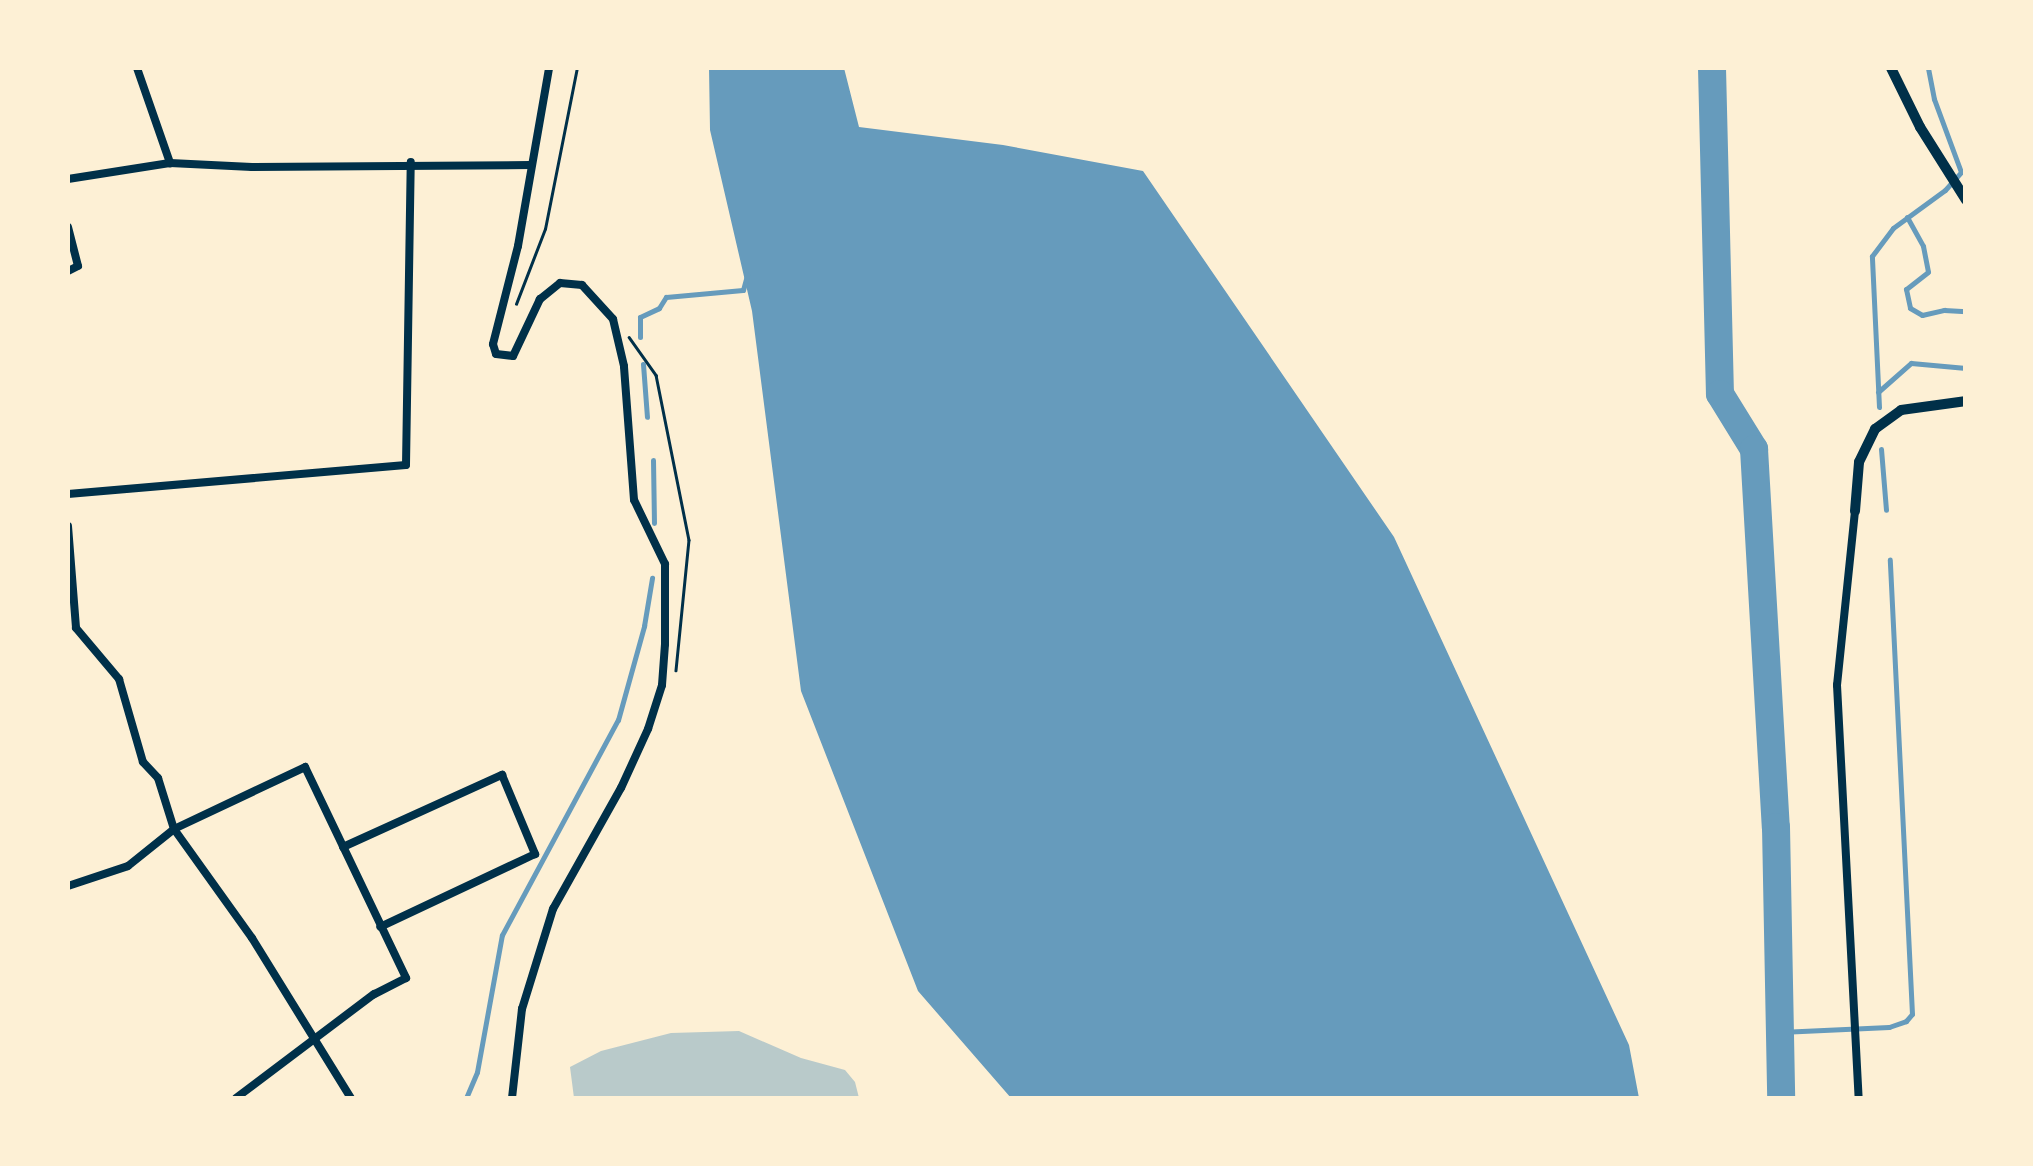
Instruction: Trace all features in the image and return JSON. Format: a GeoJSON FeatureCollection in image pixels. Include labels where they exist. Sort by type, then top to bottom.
{"type":"FeatureCollection","features":[{"type":"Feature","properties":{"kind":"street"},"geometry":{"type":"LineString","coordinates":[[137,68],[170,163]]}},
{"type":"Feature","properties":{"kind":"street"},"geometry":{"type":"LineString","coordinates":[[512,1098],[522,1009],[553,909],[621,788],[648,730],[662,685],[665,564],[634,500],[624,366],[613,320],[582,285],[560,283],[540,298],[513,356],[496,354],[497,317],[518,246],[549,68]]}},
{"type":"Feature","properties":{"kind":"street"},"geometry":{"type":"LineString","coordinates":[[1890,68],[1966,200]]}},
{"type":"Feature","properties":{"kind":"street"},"geometry":{"type":"LineString","coordinates":[[68,494],[406,465],[411,162]]}},
{"type":"Feature","properties":{"kind":"street"},"geometry":{"type":"LineString","coordinates":[[68,178],[170,163],[252,167],[411,162],[530,165]]}},
{"type":"Feature","properties":{"kind":"street"},"geometry":{"type":"LineString","coordinates":[[68,226],[78,266],[68,272]]}},
{"type":"Feature","properties":{"kind":"street"},"geometry":{"type":"LineString","coordinates":[[1859,1098],[1837,685],[1859,462],[1875,429],[1901,410],[1922,404],[1966,401]]}},
{"type":"Feature","properties":{"kind":"street"},"geometry":{"type":"LineString","coordinates":[[68,526],[76,628],[118,679],[143,762],[158,778],[174,829],[252,938],[351,1098]]}},
{"type":"Feature","properties":{"kind":"street"},"geometry":{"type":"LineString","coordinates":[[68,886],[128,866],[174,829],[305,767],[406,978],[374,994],[236,1098]]}},
{"type":"Feature","properties":{"kind":"street"},"geometry":{"type":"LineString","coordinates":[[343,847],[502,775],[535,854],[380,927]]}},
{"type":"Feature","properties":{"kind":"path"},"geometry":{"type":"LineString","coordinates":[[511,313],[525,288],[545,229],[578,68]]}},
{"type":"Feature","properties":{"kind":"path"},"geometry":{"type":"LineString","coordinates":[[613,320],[656,375],[689,540],[676,672]]}},
{"type":"Feature","properties":{"kind":"shaded area"},"geometry":{"type":"Polygon","coordinates":[[[739,1031],[801,1058],[845,1070],[855,1082],[859,1098],[574,1098],[570,1067],[601,1051],[671,1033],[739,1031]]]}},
{"type":"Feature","properties":{"kind":"water"},"geometry":{"type":"Polygon","coordinates":[[[709,68],[844,68],[859,127],[1003,145],[1143,171],[1394,537],[1629,1045],[1639,1098],[1011,1098],[918,991],[801,691],[752,311],[710,130],[709,68]]]}},
{"type":"Feature","properties":{"kind":"waterway"},"geometry":{"type":"LineString","coordinates":[[1712,68],[1720,394],[1754,449],[1776,827],[1781,1098]]}},
{"type":"Feature","properties":{"kind":"waterway"},"geometry":{"type":"LineString","coordinates":[[1879,407],[1872,256],[1893,228],[1945,190],[1961,172],[1934,99],[1928,68]]}},
{"type":"Feature","properties":{"kind":"waterway"},"geometry":{"type":"LineString","coordinates":[[1907,217],[1923,246],[1928,272],[1906,289],[1910,308],[1922,315],[1966,311]]}},
{"type":"Feature","properties":{"kind":"waterway"},"geometry":{"type":"LineString","coordinates":[[640,337],[640,317],[659,308],[666,297],[743,290],[747,275]]}},
{"type":"Feature","properties":{"kind":"waterway"},"geometry":{"type":"LineString","coordinates":[[1878,392],[1911,363],[1966,368]]}},
{"type":"Feature","properties":{"kind":"waterway"},"geometry":{"type":"LineString","coordinates":[[643,364],[647,417]]}},
{"type":"Feature","properties":{"kind":"waterway"},"geometry":{"type":"LineString","coordinates":[[1881,449],[1886,510]]}},
{"type":"Feature","properties":{"kind":"waterway"},"geometry":{"type":"LineString","coordinates":[[653,460],[654,523]]}},
{"type":"Feature","properties":{"kind":"waterway"},"geometry":{"type":"LineString","coordinates":[[1780,1032],[1889,1027],[1906,1021],[1912,1014],[1890,560]]}},
{"type":"Feature","properties":{"kind":"waterway"},"geometry":{"type":"LineString","coordinates":[[466,1098],[477,1072],[502,935],[618,720],[644,626],[652,578]]}}]}
